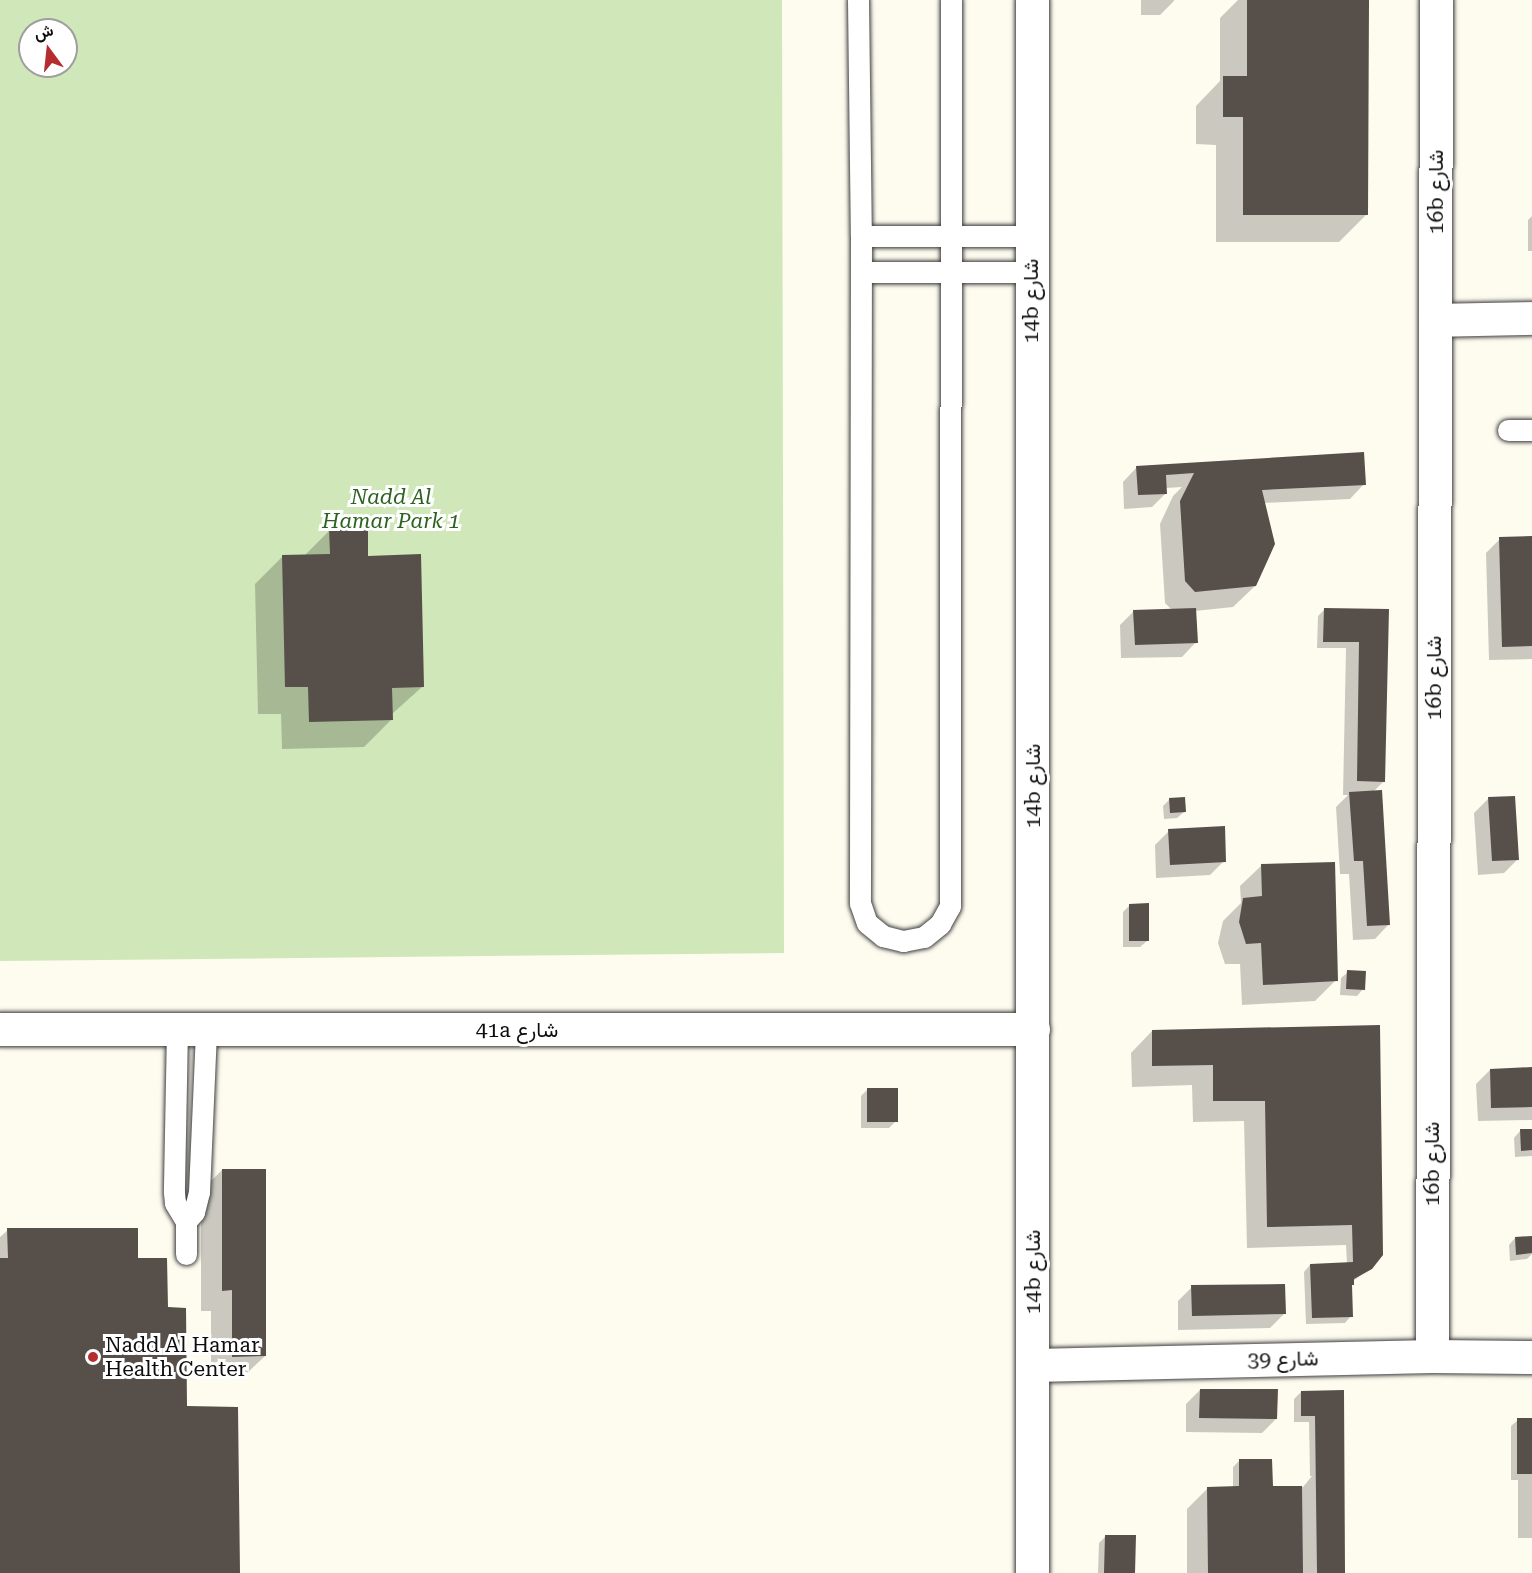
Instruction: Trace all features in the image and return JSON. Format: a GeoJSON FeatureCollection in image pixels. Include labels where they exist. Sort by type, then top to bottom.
{"type":"FeatureCollection","features":[{"type":"Feature","properties":{"kind":"street","name":"14b شارع"},"geometry":{"type":"LineString","coordinates":[[1032,0],[1030,236],[1033,1029],[1032,1573]]}},
{"type":"Feature","properties":{"kind":"street","name":"16b شارع"},"geometry":{"type":"LineString","coordinates":[[1432,1356],[1436,0]]}},
{"type":"Feature","properties":{"kind":"street"},"geometry":{"type":"LineString","coordinates":[[1435,320],[1532,318]]}},
{"type":"Feature","properties":{"kind":"street","name":"41a شارع"},"geometry":{"type":"LineString","coordinates":[[0,1029],[1033,1029]]}},
{"type":"Feature","properties":{"kind":"street","name":"شارع 39"},"geometry":{"type":"LineString","coordinates":[[1033,1365],[1432,1356],[1532,1357]]}},
{"type":"Feature","properties":{"kind":"lane"},"geometry":{"type":"LineString","coordinates":[[858,0],[861,236],[860,903],[867,923],[883,936],[903,941],[924,937],[940,924],[950,906],[951,0]]}},
{"type":"Feature","properties":{"kind":"lane"},"geometry":{"type":"LineString","coordinates":[[861,236],[1030,236]]}},
{"type":"Feature","properties":{"kind":"lane"},"geometry":{"type":"LineString","coordinates":[[861,272],[1030,272]]}},
{"type":"Feature","properties":{"kind":"lane"},"geometry":{"type":"LineString","coordinates":[[1508,430],[1532,430]]}},
{"type":"Feature","properties":{"kind":"lane"},"geometry":{"type":"LineString","coordinates":[[186,1254],[186,1221],[175,1203],[174,1192],[191,1030]]}},
{"type":"Feature","properties":{"kind":"lane"},"geometry":{"type":"LineString","coordinates":[[186,1221],[194,1212],[199,1192],[191,1030]]}},
{"type":"Feature","properties":{"kind":"green space","name":"Nadd Al Hamar Park 1"},"geometry":{"type":"Polygon","coordinates":[[[0,0],[782,0],[784,953],[0,961],[0,0]]]}},
{"type":"Feature","properties":{"kind":"building"},"geometry":{"type":"Polygon","coordinates":[[[1247,0],[1369,0],[1368,215],[1243,215],[1243,117],[1223,117],[1223,76],[1247,76],[1247,0]]]}},
{"type":"Feature","properties":{"kind":"building"},"geometry":{"type":"Polygon","coordinates":[[[1364,452],[1366,485],[1262,490],[1275,544],[1256,586],[1195,592],[1185,581],[1180,501],[1194,473],[1166,475],[1167,494],[1138,495],[1136,466],[1364,452]]]}},
{"type":"Feature","properties":{"kind":"building"},"geometry":{"type":"Polygon","coordinates":[[[368,527],[368,556],[421,554],[424,687],[392,688],[393,720],[309,722],[308,687],[285,687],[282,555],[330,554],[329,528],[368,527]]]}},
{"type":"Feature","properties":{"kind":"building"},"geometry":{"type":"Polygon","coordinates":[[[1532,536],[1532,646],[1502,647],[1499,537],[1532,536]]]}},
{"type":"Feature","properties":{"kind":"building"},"geometry":{"type":"Polygon","coordinates":[[[1196,608],[1198,643],[1135,645],[1133,610],[1196,608]]]}},
{"type":"Feature","properties":{"kind":"building"},"geometry":{"type":"Polygon","coordinates":[[[1324,608],[1389,609],[1385,782],[1357,781],[1359,642],[1323,642],[1324,608]]]}},
{"type":"Feature","properties":{"kind":"building"},"geometry":{"type":"Polygon","coordinates":[[[1382,790],[1390,925],[1367,926],[1363,861],[1354,861],[1349,792],[1382,790]]]}},
{"type":"Feature","properties":{"kind":"building"},"geometry":{"type":"Polygon","coordinates":[[[1515,796],[1519,860],[1492,861],[1488,797],[1515,796]]]}},
{"type":"Feature","properties":{"kind":"building"},"geometry":{"type":"Polygon","coordinates":[[[1185,797],[1186,812],[1170,813],[1169,798],[1185,797]]]}},
{"type":"Feature","properties":{"kind":"building"},"geometry":{"type":"Polygon","coordinates":[[[1225,826],[1226,862],[1170,865],[1168,829],[1225,826]]]}},
{"type":"Feature","properties":{"kind":"building"},"geometry":{"type":"Polygon","coordinates":[[[1335,862],[1338,981],[1263,985],[1261,943],[1246,944],[1239,922],[1243,898],[1262,896],[1261,864],[1335,862]]]}},
{"type":"Feature","properties":{"kind":"building"},"geometry":{"type":"Polygon","coordinates":[[[1149,903],[1149,941],[1129,941],[1129,904],[1149,903]]]}},
{"type":"Feature","properties":{"kind":"building"},"geometry":{"type":"Polygon","coordinates":[[[1347,970],[1366,971],[1365,990],[1346,989],[1347,970]]]}},
{"type":"Feature","properties":{"kind":"building"},"geometry":{"type":"Polygon","coordinates":[[[1380,1025],[1383,1255],[1372,1269],[1354,1279],[1354,1285],[1352,1285],[1353,1317],[1312,1318],[1310,1264],[1353,1262],[1352,1225],[1267,1227],[1265,1101],[1213,1101],[1213,1065],[1152,1066],[1152,1030],[1380,1025]]]}},
{"type":"Feature","properties":{"kind":"building"},"geometry":{"type":"Polygon","coordinates":[[[1532,1067],[1532,1107],[1491,1108],[1490,1069],[1532,1067]]]}},
{"type":"Feature","properties":{"kind":"building"},"geometry":{"type":"Polygon","coordinates":[[[867,1088],[898,1088],[898,1122],[867,1122],[867,1088]]]}},
{"type":"Feature","properties":{"kind":"building"},"geometry":{"type":"Polygon","coordinates":[[[1520,1129],[1532,1129],[1532,1150],[1521,1151],[1520,1129]]]}},
{"type":"Feature","properties":{"kind":"building"},"geometry":{"type":"Polygon","coordinates":[[[222,1169],[266,1169],[266,1356],[232,1357],[232,1290],[222,1291],[222,1169]]]}},
{"type":"Feature","properties":{"kind":"building","name":"Nadd Al Hamar Health Center"},"geometry":{"type":"Polygon","coordinates":[[[7,1228],[138,1228],[138,1258],[167,1258],[168,1307],[186,1308],[187,1406],[238,1407],[240,1573],[0,1573],[0,1258],[8,1258],[7,1228]]]}},
{"type":"Feature","properties":{"kind":"building"},"geometry":{"type":"Polygon","coordinates":[[[1532,1236],[1532,1253],[1516,1255],[1515,1237],[1532,1236]]]}},
{"type":"Feature","properties":{"kind":"building"},"geometry":{"type":"Polygon","coordinates":[[[1285,1284],[1286,1314],[1192,1316],[1191,1285],[1285,1284]]]}},
{"type":"Feature","properties":{"kind":"building"},"geometry":{"type":"Polygon","coordinates":[[[1200,1389],[1278,1389],[1277,1419],[1199,1418],[1200,1389]]]}},
{"type":"Feature","properties":{"kind":"building"},"geometry":{"type":"Polygon","coordinates":[[[1344,1390],[1345,1573],[1317,1573],[1315,1416],[1301,1416],[1301,1391],[1344,1390]]]}},
{"type":"Feature","properties":{"kind":"building"},"geometry":{"type":"Polygon","coordinates":[[[1517,1418],[1532,1418],[1532,1474],[1517,1474],[1517,1418]]]}},
{"type":"Feature","properties":{"kind":"building"},"geometry":{"type":"Polygon","coordinates":[[[1239,1459],[1272,1459],[1273,1486],[1302,1486],[1303,1573],[1208,1573],[1207,1487],[1239,1486],[1239,1459]]]}},
{"type":"Feature","properties":{"kind":"building"},"geometry":{"type":"Polygon","coordinates":[[[1105,1535],[1136,1535],[1135,1573],[1104,1573],[1105,1535]]]}},
{"type":"Feature","properties":{"kind":"place","name":"Nadd Al Hamar Health Center"},"geometry":{"type":"Point","coordinates":[93,1357]}}]}
